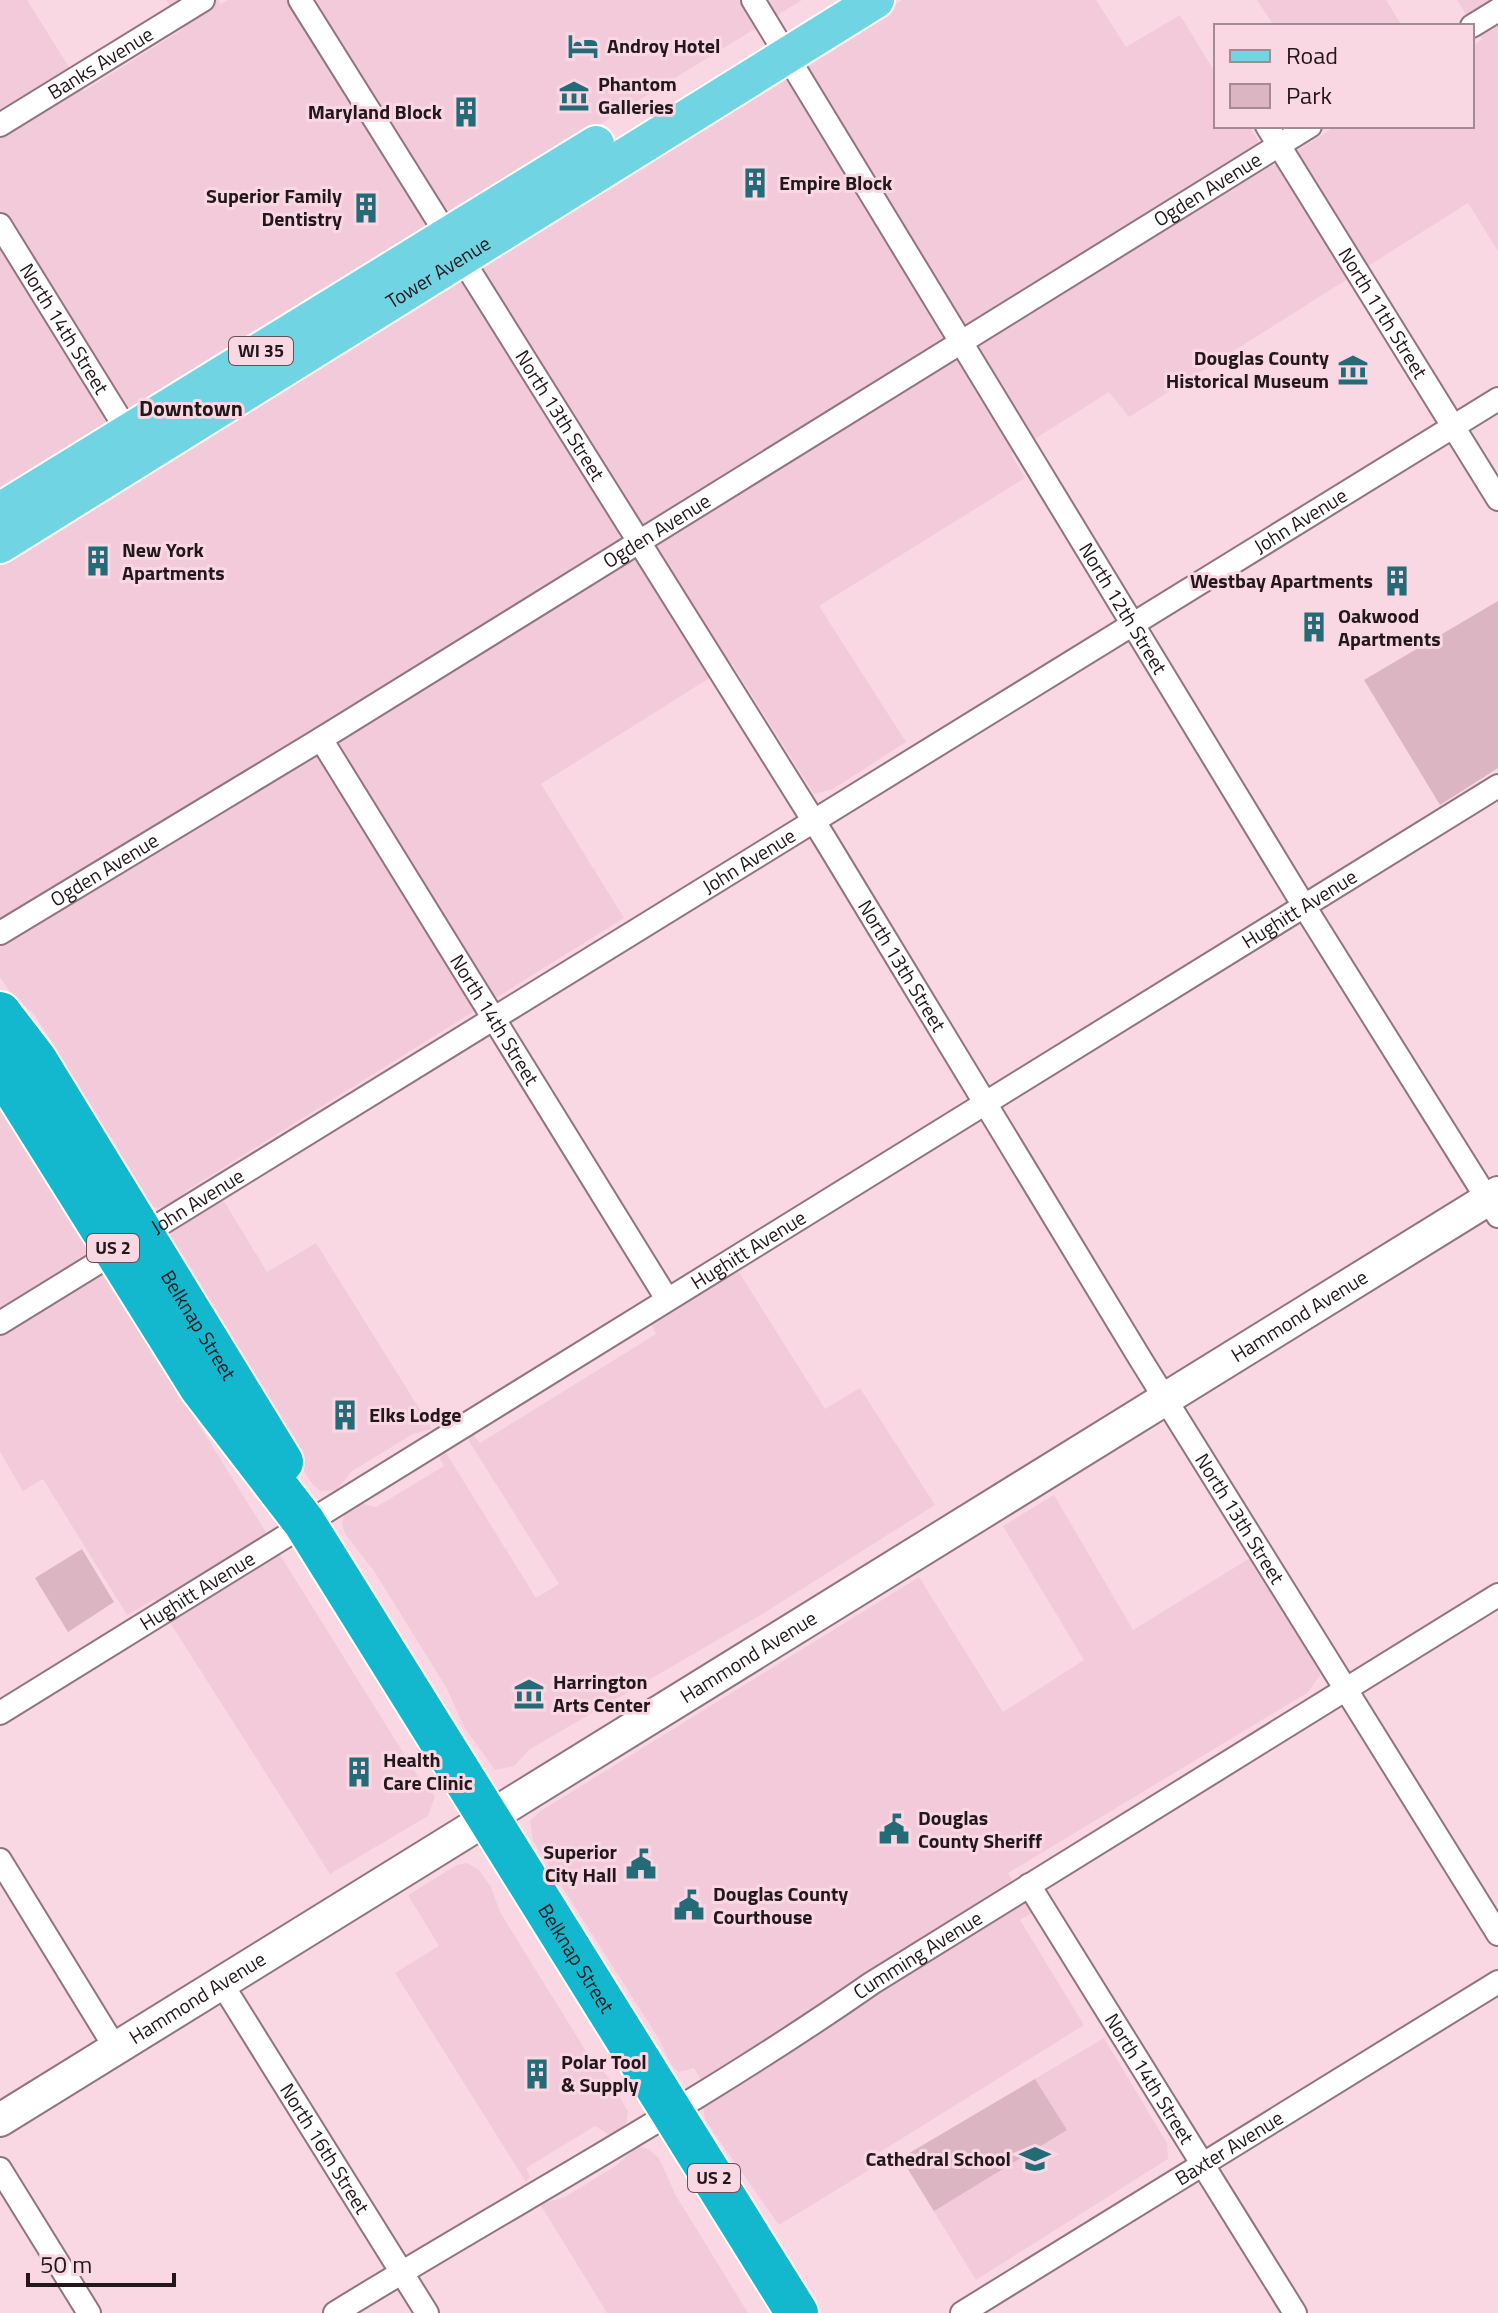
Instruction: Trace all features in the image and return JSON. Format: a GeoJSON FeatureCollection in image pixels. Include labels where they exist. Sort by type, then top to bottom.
{"type":"FeatureCollection","features":[{"type":"Feature","properties":{"kind":"highway","name":"Belknap Street"},"geometry":{"type":"LineString","coordinates":[[0,1013],[36,1060],[211,1403],[304,1522],[797,2313]]}},
{"type":"Feature","properties":{"kind":"highway","name":"Belknap Street"},"geometry":{"type":"LineString","coordinates":[[0,1067],[129,1241]]}},
{"type":"Feature","properties":{"kind":"main road","name":"Tower Avenue"},"geometry":{"type":"LineString","coordinates":[[780,45],[829,0]]}},
{"type":"Feature","properties":{"kind":"main road","name":"Tower Avenue"},"geometry":{"type":"LineString","coordinates":[[0,545],[454,247],[780,45],[876,0]]}},
{"type":"Feature","properties":{"kind":"main road","name":"Tower Avenue"},"geometry":{"type":"LineString","coordinates":[[0,511],[128,432],[454,247]]}},
{"type":"Feature","properties":{"kind":"main road"},"geometry":{"type":"LineString","coordinates":[[48,515],[76,483],[126,450],[131,441],[128,432]]}},
{"type":"Feature","properties":{"kind":"street","name":"Banks Avenue"},"geometry":{"type":"LineString","coordinates":[[0,125],[203,0]]}},
{"type":"Feature","properties":{"kind":"street","name":"North 13th Street"},"geometry":{"type":"LineString","coordinates":[[300,0],[636,542],[813,820],[1165,1399],[1498,1934]]}},
{"type":"Feature","properties":{"kind":"street","name":"North 12th Street"},"geometry":{"type":"LineString","coordinates":[[753,0],[1304,906],[1495,1203]]}},
{"type":"Feature","properties":{"kind":"street"},"geometry":{"type":"LineString","coordinates":[[1474,25],[1498,10]]}},
{"type":"Feature","properties":{"kind":"street","name":"North 11th Street"},"geometry":{"type":"LineString","coordinates":[[1268,128],[1498,499]]}},
{"type":"Feature","properties":{"kind":"street","name":"Ogden Avenue"},"geometry":{"type":"LineString","coordinates":[[0,933],[321,739],[1307,128]]}},
{"type":"Feature","properties":{"kind":"street","name":"North 14th Street"},"geometry":{"type":"LineString","coordinates":[[0,225],[128,432]]}},
{"type":"Feature","properties":{"kind":"street","name":"John Avenue"},"geometry":{"type":"LineString","coordinates":[[0,1323],[1498,399]]}},
{"type":"Feature","properties":{"kind":"street","name":"North 14th Street"},"geometry":{"type":"LineString","coordinates":[[321,739],[667,1299]]}},
{"type":"Feature","properties":{"kind":"street","name":"Hughitt Avenue"},"geometry":{"type":"LineString","coordinates":[[0,1713],[304,1522],[1498,786]]}},
{"type":"Feature","properties":{"kind":"street","name":"Hammond Avenue"},"geometry":{"type":"LineString","coordinates":[[0,2120],[1165,1399],[1495,1203]]}},
{"type":"Feature","properties":{"kind":"street","name":"Cumming Avenue"},"geometry":{"type":"LineString","coordinates":[[335,2313],[672,2111],[1029,1885],[1498,1595]]}},
{"type":"Feature","properties":{"kind":"street"},"geometry":{"type":"LineString","coordinates":[[0,1860],[116,2049]]}},
{"type":"Feature","properties":{"kind":"street","name":"North 14th Street"},"geometry":{"type":"LineString","coordinates":[[1029,1885],[1295,2313]]}},
{"type":"Feature","properties":{"kind":"street","name":"Baxter Avenue"},"geometry":{"type":"LineString","coordinates":[[962,2313],[1498,1982]]}},
{"type":"Feature","properties":{"kind":"street","name":"North 16th Street"},"geometry":{"type":"LineString","coordinates":[[222,1984],[427,2313]]}},
{"type":"Feature","properties":{"kind":"street"},"geometry":{"type":"LineString","coordinates":[[0,2169],[89,2313]]}},
{"type":"Feature","properties":{"kind":"shaded area"},"geometry":{"type":"Polygon","coordinates":[[[0,0],[27,0],[84,91],[183,29],[166,0],[218,0],[221,4],[228,0],[802,0],[0,493],[0,0]]]}},
{"type":"Feature","properties":{"kind":"shaded area"},"geometry":{"type":"Polygon","coordinates":[[[902,0],[1096,0],[1126,47],[1180,15],[1214,71],[1214,128],[1250,128],[1273,166],[1333,128],[1474,128],[1474,45],[1482,39],[1457,0],[1498,0],[1498,251],[1468,203],[1129,417],[1109,392],[1011,454],[1025,478],[819,606],[906,742],[833,789],[814,794],[732,664],[541,784],[624,918],[189,1189],[173,1203],[159,1208],[145,1206],[79,1100],[57,1050],[34,1014],[12,995],[0,977],[0,563],[902,0]]]}},
{"type":"Feature","properties":{"kind":"shaded area"},"geometry":{"type":"Polygon","coordinates":[[[1257,0],[1386,0],[1401,24],[1273,24],[1257,0]]]}},
{"type":"Feature","properties":{"kind":"shaded area"},"geometry":{"type":"Polygon","coordinates":[[[0,1091],[140,1330],[419,1778],[435,1796],[428,1816],[330,1874],[155,1599],[127,1615],[43,1479],[23,1491],[0,1452],[0,1091]]]}},
{"type":"Feature","properties":{"kind":"shaded area"},"geometry":{"type":"Polygon","coordinates":[[[222,1198],[267,1272],[316,1243],[432,1429],[413,1434],[352,1471],[336,1490],[321,1491],[312,1484],[168,1242],[174,1226],[222,1198]]]}},
{"type":"Feature","properties":{"kind":"shaded area"},"geometry":{"type":"Polygon","coordinates":[[[737,1269],[825,1409],[860,1388],[935,1505],[764,1613],[530,1749],[514,1766],[495,1770],[464,1727],[446,1687],[374,1571],[345,1534],[342,1524],[345,1511],[358,1503],[376,1507],[444,1466],[436,1452],[443,1448],[536,1598],[559,1584],[465,1435],[471,1432],[480,1443],[656,1334],[650,1322],[737,1269]]]}},
{"type":"Feature","properties":{"kind":"shaded area"},"geometry":{"type":"Polygon","coordinates":[[[1054,1495],[1133,1630],[1255,1555],[1320,1666],[1320,1676],[1307,1693],[1008,1873],[1032,1913],[1020,1920],[1084,2025],[877,2154],[882,2162],[779,2225],[705,2120],[703,2106],[712,2098],[694,2068],[678,2072],[670,2063],[659,2039],[533,1841],[530,1821],[539,1812],[919,1577],[1003,1712],[1084,1660],[1003,1526],[1054,1495]]]}},
{"type":"Feature","properties":{"kind":"shaded area"},"geometry":{"type":"Polygon","coordinates":[[[467,1863],[479,1870],[491,1887],[500,1912],[589,2056],[610,2079],[628,2112],[626,2124],[615,2134],[611,2136],[595,2126],[526,2168],[530,2177],[526,2182],[395,1973],[439,1946],[408,1895],[457,1865],[467,1863]]]}},
{"type":"Feature","properties":{"kind":"shaded area","name":"Cathedral School"},"geometry":{"type":"Polygon","coordinates":[[[1104,2038],[1167,2143],[1168,2159],[976,2280],[901,2158],[1104,2038]]]}},
{"type":"Feature","properties":{"kind":"shaded area"},"geometry":{"type":"Polygon","coordinates":[[[638,2146],[659,2158],[675,2194],[748,2313],[607,2313],[540,2204],[565,2197],[617,2165],[638,2146]]]}},
{"type":"Feature","properties":{"kind":"green space"},"geometry":{"type":"Polygon","coordinates":[[[1498,601],[1498,768],[1440,805],[1364,680],[1498,601]]]}},
{"type":"Feature","properties":{"kind":"green space"},"geometry":{"type":"Polygon","coordinates":[[[82,1549],[114,1602],[68,1632],[35,1578],[82,1549]]]}},
{"type":"Feature","properties":{"kind":"green space"},"geometry":{"type":"Polygon","coordinates":[[[1035,2079],[1067,2130],[934,2211],[901,2158],[1035,2079]]]}},
{"type":"Feature","properties":{"kind":"place","name":"Androy Hotel"},"geometry":{"type":"Point","coordinates":[583,46]}},
{"type":"Feature","properties":{"kind":"place","name":"Phantom Galleries"},"geometry":{"type":"Point","coordinates":[574,96]}},
{"type":"Feature","properties":{"kind":"place","name":"Maryland Block"},"geometry":{"type":"Point","coordinates":[466,112]}},
{"type":"Feature","properties":{"kind":"place","name":"Empire Block"},"geometry":{"type":"Point","coordinates":[755,183]}},
{"type":"Feature","properties":{"kind":"place","name":"Superior Family Dentistry"},"geometry":{"type":"Point","coordinates":[366,208]}},
{"type":"Feature","properties":{"kind":"place","name":"Douglas County Historical Museum"},"geometry":{"type":"Point","coordinates":[1353,370]}},
{"type":"Feature","properties":{"kind":"place","name":"New York Apartments"},"geometry":{"type":"Point","coordinates":[98,561]}},
{"type":"Feature","properties":{"kind":"place","name":"Westbay Apartments"},"geometry":{"type":"Point","coordinates":[1397,581]}},
{"type":"Feature","properties":{"kind":"place","name":"Oakwood Apartments"},"geometry":{"type":"Point","coordinates":[1314,627]}},
{"type":"Feature","properties":{"kind":"place","name":"Elks Lodge"},"geometry":{"type":"Point","coordinates":[345,1415]}},
{"type":"Feature","properties":{"kind":"place","name":"Harrington Arts Center"},"geometry":{"type":"Point","coordinates":[529,1694]}},
{"type":"Feature","properties":{"kind":"place","name":"Health Care Clinic"},"geometry":{"type":"Point","coordinates":[359,1772]}},
{"type":"Feature","properties":{"kind":"place","name":"Douglas County Sheriff"},"geometry":{"type":"Point","coordinates":[894,1829]}},
{"type":"Feature","properties":{"kind":"place","name":"Superior City Hall"},"geometry":{"type":"Point","coordinates":[641,1864]}},
{"type":"Feature","properties":{"kind":"place","name":"Douglas County Courthouse"},"geometry":{"type":"Point","coordinates":[689,1905]}},
{"type":"Feature","properties":{"kind":"place","name":"Polar Tool & Supply"},"geometry":{"type":"Point","coordinates":[537,2074]}},
{"type":"Feature","properties":{"kind":"place","name":"Cathedral School"},"geometry":{"type":"Point","coordinates":[1035,2159]}},
{"type":"Feature","properties":{"kind":"district","name":"Downtown"},"geometry":{"type":"Point","coordinates":[191,408]}}]}
